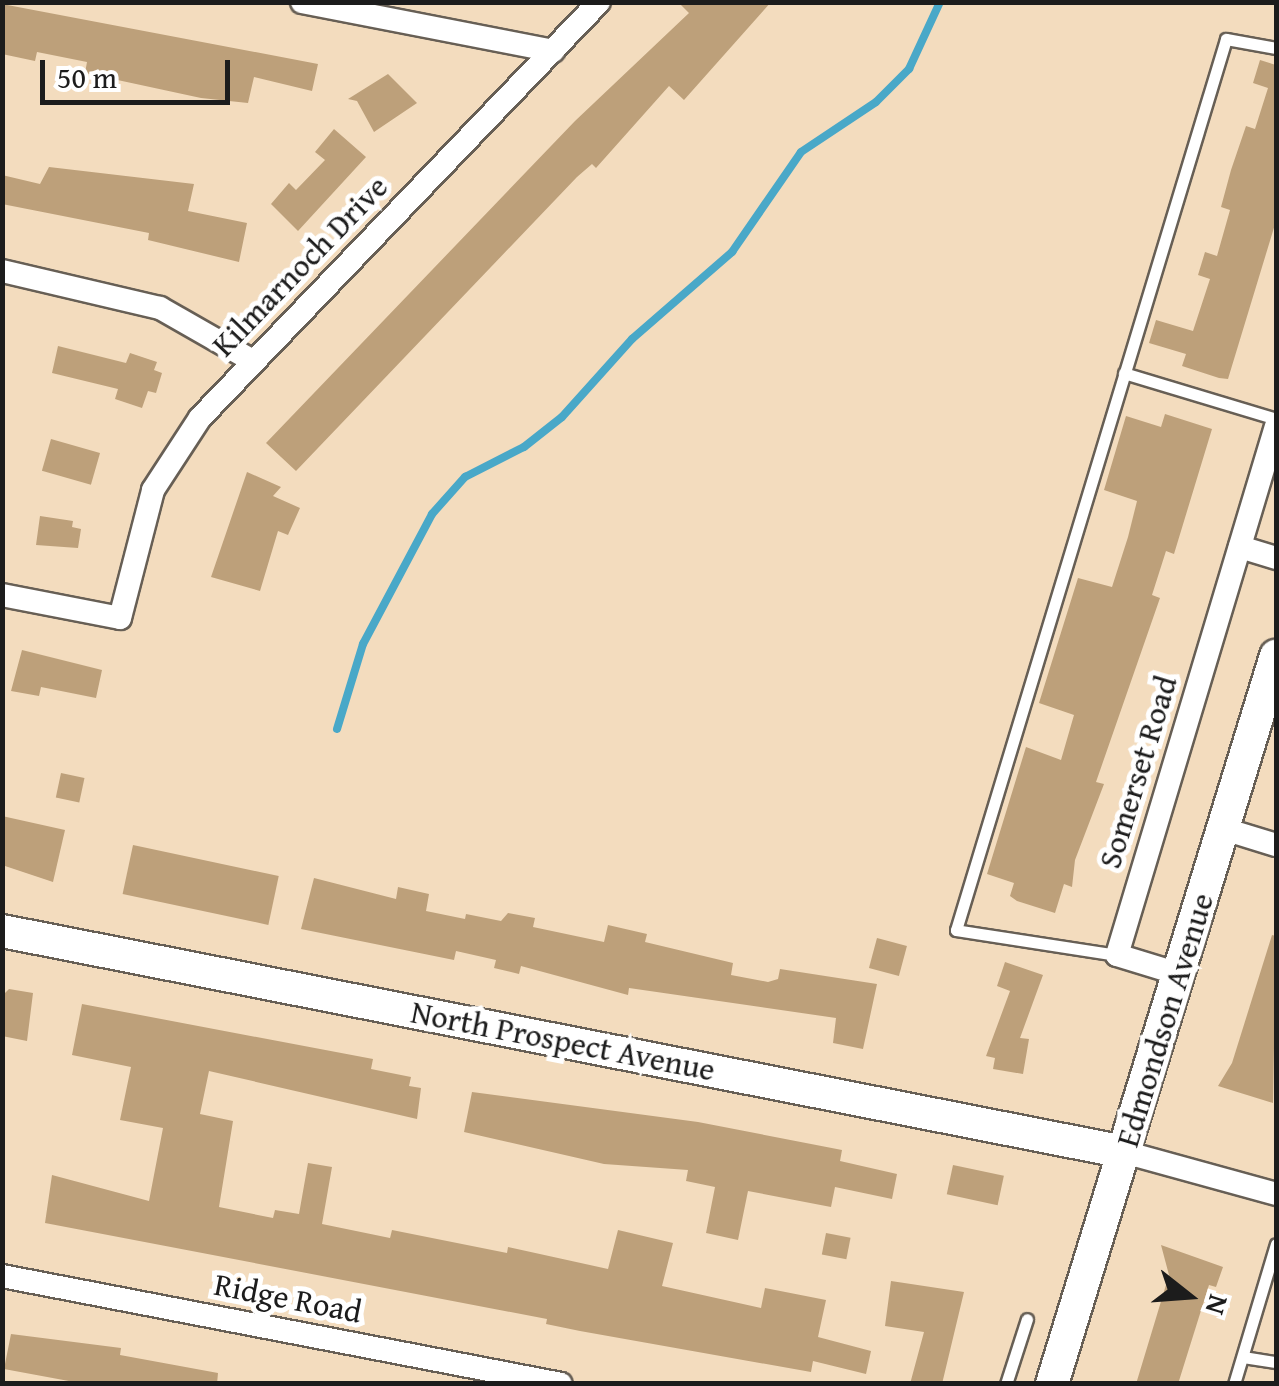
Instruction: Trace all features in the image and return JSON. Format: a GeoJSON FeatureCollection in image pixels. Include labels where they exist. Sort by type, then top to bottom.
{"type":"FeatureCollection","features":[{"type":"Feature","properties":{"kind":"street"},"geometry":{"type":"LineString","coordinates":[[302,2],[553,51]]}},
{"type":"Feature","properties":{"kind":"street","name":"Kilmarnoch Drive"},"geometry":{"type":"LineString","coordinates":[[2,595],[120,618],[154,490],[200,418],[599,2]]}},
{"type":"Feature","properties":{"kind":"street"},"geometry":{"type":"LineString","coordinates":[[2,271],[160,308],[253,361]]}},
{"type":"Feature","properties":{"kind":"street","name":"Somerset Road"},"geometry":{"type":"LineString","coordinates":[[1117,955],[1276,423]]}},
{"type":"Feature","properties":{"kind":"street"},"geometry":{"type":"LineString","coordinates":[[1240,547],[1276,558]]}},
{"type":"Feature","properties":{"kind":"street","name":"Edmondson Avenue"},"geometry":{"type":"LineString","coordinates":[[1052,1384],[1276,656]]}},
{"type":"Feature","properties":{"kind":"street"},"geometry":{"type":"LineString","coordinates":[[1224,829],[1276,844]]}},
{"type":"Feature","properties":{"kind":"street","name":"North Prospect Avenue"},"geometry":{"type":"LineString","coordinates":[[2,931],[1124,1152]]}},
{"type":"Feature","properties":{"kind":"street"},"geometry":{"type":"LineString","coordinates":[[1117,955],[1179,974]]}},
{"type":"Feature","properties":{"kind":"street"},"geometry":{"type":"LineString","coordinates":[[1124,1152],[1276,1194]]}},
{"type":"Feature","properties":{"kind":"street","name":"Ridge Road"},"geometry":{"type":"LineString","coordinates":[[2,1276],[561,1384]]}},
{"type":"Feature","properties":{"kind":"lane"},"geometry":{"type":"LineString","coordinates":[[1117,955],[956,930],[1226,39],[1276,48]]}},
{"type":"Feature","properties":{"kind":"lane"},"geometry":{"type":"LineString","coordinates":[[1124,373],[1276,423]]}},
{"type":"Feature","properties":{"kind":"lane"},"geometry":{"type":"LineString","coordinates":[[1234,1384],[1276,1244]]}},
{"type":"Feature","properties":{"kind":"lane"},"geometry":{"type":"LineString","coordinates":[[1006,1384],[1027,1319]]}},
{"type":"Feature","properties":{"kind":"lane"},"geometry":{"type":"LineString","coordinates":[[1243,1357],[1276,1362]]}},
{"type":"Feature","properties":{"kind":"building"},"geometry":{"type":"Polygon","coordinates":[[[678,2],[771,2],[684,100],[669,86],[596,168],[592,164],[577,177],[296,471],[266,443],[575,121],[689,13],[678,2]]]}},
{"type":"Feature","properties":{"kind":"building"},"geometry":{"type":"Polygon","coordinates":[[[2,4],[318,64],[312,91],[254,77],[248,103],[201,98],[85,73],[87,62],[37,52],[35,61],[2,54],[2,4]]]}},
{"type":"Feature","properties":{"kind":"building"},"geometry":{"type":"Polygon","coordinates":[[[1260,60],[1276,65],[1276,221],[1228,379],[1219,378],[1182,366],[1186,354],[1149,343],[1156,320],[1193,331],[1210,279],[1198,275],[1205,252],[1217,256],[1230,210],[1221,207],[1231,170],[1246,126],[1255,129],[1268,88],[1253,83],[1260,60]]]}},
{"type":"Feature","properties":{"kind":"building"},"geometry":{"type":"Polygon","coordinates":[[[388,74],[417,103],[374,132],[357,101],[348,99],[388,74]]]}},
{"type":"Feature","properties":{"kind":"building"},"geometry":{"type":"Polygon","coordinates":[[[334,129],[366,157],[298,231],[271,204],[289,183],[296,190],[325,160],[315,152],[334,129]]]}},
{"type":"Feature","properties":{"kind":"building"},"geometry":{"type":"Polygon","coordinates":[[[49,167],[194,184],[188,211],[247,223],[239,262],[148,240],[149,233],[2,204],[2,175],[40,184],[49,167]]]}},
{"type":"Feature","properties":{"kind":"building"},"geometry":{"type":"Polygon","coordinates":[[[58,346],[126,363],[130,353],[157,362],[154,370],[162,373],[156,393],[148,391],[142,408],[115,399],[118,389],[52,373],[58,346]]]}},
{"type":"Feature","properties":{"kind":"building"},"geometry":{"type":"Polygon","coordinates":[[[1165,414],[1212,429],[1174,554],[1166,551],[1152,595],[1160,598],[1096,782],[1104,784],[1075,860],[1072,887],[1064,884],[1055,913],[1017,901],[1010,896],[1014,883],[987,874],[1026,747],[1061,760],[1074,715],[1039,703],[1078,578],[1112,587],[1128,537],[1137,501],[1104,490],[1126,416],[1161,427],[1165,414]]]}},
{"type":"Feature","properties":{"kind":"building"},"geometry":{"type":"Polygon","coordinates":[[[51,439],[100,453],[91,485],[42,471],[51,439]]]}},
{"type":"Feature","properties":{"kind":"building"},"geometry":{"type":"Polygon","coordinates":[[[247,472],[281,487],[273,496],[300,508],[288,535],[278,531],[260,591],[211,577],[247,472]]]}},
{"type":"Feature","properties":{"kind":"building"},"geometry":{"type":"Polygon","coordinates":[[[40,516],[73,521],[72,527],[81,529],[78,548],[36,545],[40,516]]]}},
{"type":"Feature","properties":{"kind":"building"},"geometry":{"type":"Polygon","coordinates":[[[22,650],[102,670],[96,698],[41,687],[39,696],[11,691],[22,650]]]}},
{"type":"Feature","properties":{"kind":"building"},"geometry":{"type":"Polygon","coordinates":[[[61,773],[84,778],[79,802],[56,797],[61,773]]]}},
{"type":"Feature","properties":{"kind":"building"},"geometry":{"type":"Polygon","coordinates":[[[2,816],[65,830],[53,882],[2,865],[2,816]]]}},
{"type":"Feature","properties":{"kind":"building"},"geometry":{"type":"Polygon","coordinates":[[[133,845],[279,876],[268,925],[123,894],[133,845]]]}},
{"type":"Feature","properties":{"kind":"building"},"geometry":{"type":"Polygon","coordinates":[[[314,878],[396,899],[398,887],[429,894],[426,911],[501,921],[508,913],[535,918],[533,927],[604,942],[608,925],[647,934],[645,942],[733,963],[731,975],[768,982],[778,979],[780,969],[877,984],[863,1049],[833,1043],[836,1018],[629,988],[628,995],[521,966],[519,974],[494,968],[496,960],[456,951],[454,960],[301,929],[314,878]]]}},
{"type":"Feature","properties":{"kind":"building"},"geometry":{"type":"Polygon","coordinates":[[[1272,935],[1276,936],[1273,1103],[1218,1086],[1232,1063],[1272,935]]]}},
{"type":"Feature","properties":{"kind":"building"},"geometry":{"type":"Polygon","coordinates":[[[877,938],[907,946],[899,976],[869,968],[877,938]]]}},
{"type":"Feature","properties":{"kind":"building"},"geometry":{"type":"Polygon","coordinates":[[[1005,962],[1043,975],[1020,1038],[1029,1039],[1023,1074],[993,1069],[995,1058],[986,1056],[1010,991],[997,986],[1005,962]]]}},
{"type":"Feature","properties":{"kind":"building"},"geometry":{"type":"Polygon","coordinates":[[[9,989],[33,993],[27,1041],[2,1036],[2,996],[9,989]]]}},
{"type":"Feature","properties":{"kind":"building"},"geometry":{"type":"Polygon","coordinates":[[[82,1004],[373,1059],[371,1069],[411,1077],[409,1086],[421,1088],[417,1119],[209,1071],[200,1114],[233,1121],[219,1207],[273,1218],[275,1210],[299,1214],[308,1163],[332,1167],[322,1224],[390,1238],[392,1230],[507,1253],[508,1247],[608,1269],[618,1230],[673,1243],[662,1286],[761,1308],[765,1288],[826,1300],[818,1337],[871,1351],[866,1374],[813,1361],[811,1372],[580,1331],[546,1324],[547,1319],[45,1223],[52,1175],[149,1201],[163,1128],[120,1120],[131,1067],[72,1055],[82,1004]]]}},
{"type":"Feature","properties":{"kind":"building"},"geometry":{"type":"Polygon","coordinates":[[[472,1092],[698,1122],[842,1150],[840,1161],[897,1174],[892,1199],[835,1187],[831,1207],[748,1191],[738,1240],[706,1233],[715,1187],[686,1181],[688,1170],[604,1164],[464,1132],[472,1092]]]}},
{"type":"Feature","properties":{"kind":"building"},"geometry":{"type":"Polygon","coordinates":[[[953,1165],[1004,1176],[998,1205],[947,1194],[953,1165]]]}},
{"type":"Feature","properties":{"kind":"building"},"geometry":{"type":"Polygon","coordinates":[[[826,1233],[851,1238],[846,1259],[822,1255],[826,1233]]]}},
{"type":"Feature","properties":{"kind":"building"},"geometry":{"type":"Polygon","coordinates":[[[1161,1245],[1223,1267],[1216,1287],[1209,1285],[1178,1384],[1136,1384],[1169,1275],[1161,1245]]]}},
{"type":"Feature","properties":{"kind":"building"},"geometry":{"type":"Polygon","coordinates":[[[891,1281],[964,1292],[942,1384],[910,1384],[924,1332],[885,1326],[891,1281]]]}},
{"type":"Feature","properties":{"kind":"building"},"geometry":{"type":"Polygon","coordinates":[[[11,1334],[121,1348],[120,1355],[218,1373],[217,1384],[85,1384],[4,1369],[11,1334]]]}},
{"type":"Feature","properties":{"kind":"waterway"},"geometry":{"type":"LineString","coordinates":[[337,729],[363,644],[432,514],[465,477],[524,447],[562,417],[632,339],[732,252],[801,152],[876,102],[909,69],[940,2]]}}]}
